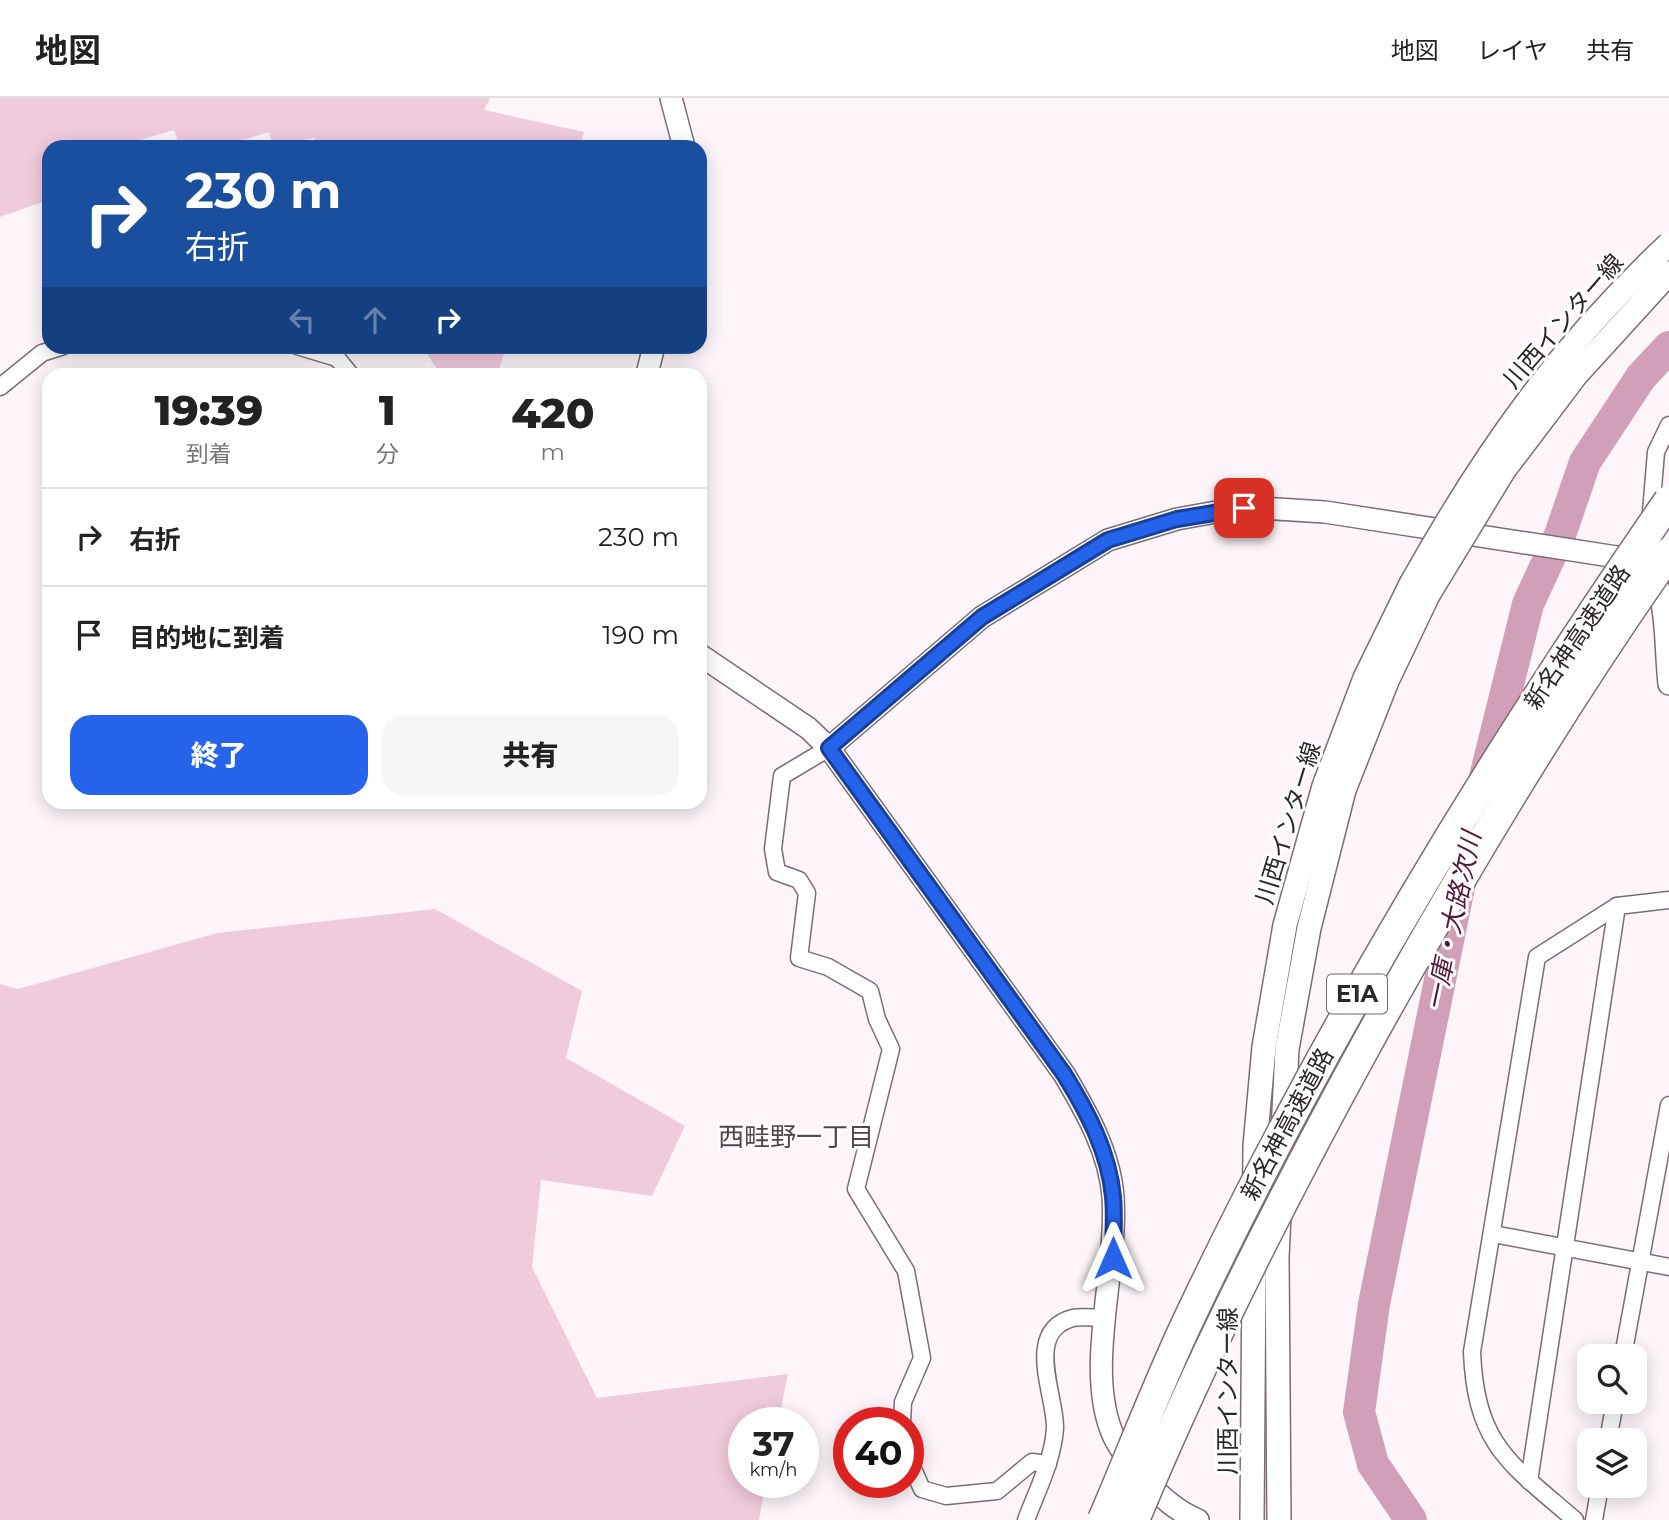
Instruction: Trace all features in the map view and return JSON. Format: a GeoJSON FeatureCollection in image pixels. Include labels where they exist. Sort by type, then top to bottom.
{"type":"FeatureCollection","features":[{"type":"Feature","properties":{"kind":"highway","name":"新名神高速道路"},"geometry":{"type":"LineString","coordinates":[[1103,1520],[1184,1328],[1318,1064],[1404,910],[1498,756],[1669,501]]}},
{"type":"Feature","properties":{"kind":"highway","name":"新名神高速道路"},"geometry":{"type":"LineString","coordinates":[[1134,1520],[1173,1425],[1270,1221],[1444,904],[1529,762],[1659,558]]}},
{"type":"Feature","properties":{"kind":"highway"},"geometry":{"type":"LineString","coordinates":[[1141,1520],[1173,1425]]}},
{"type":"Feature","properties":{"kind":"main road","name":"川西インター線"},"geometry":{"type":"LineString","coordinates":[[1279,1520],[1277,1257],[1287,1049],[1309,928],[1344,790],[1420,589],[1480,465],[1547,372],[1627,283],[1669,244]]}},
{"type":"Feature","properties":{"kind":"main road","name":"川西インター線"},"geometry":{"type":"LineString","coordinates":[[1252,1520],[1255,1146],[1264,1047],[1284,925],[1324,786],[1365,678],[1420,589],[1504,470],[1576,375],[1669,273]]}},
{"type":"Feature","properties":{"kind":"street"},"geometry":{"type":"LineString","coordinates":[[671,98],[682,140]]}},
{"type":"Feature","properties":{"kind":"street"},"geometry":{"type":"LineString","coordinates":[[0,387],[42,353]]}},
{"type":"Feature","properties":{"kind":"street"},"geometry":{"type":"LineString","coordinates":[[324,354],[337,358],[345,368]]}},
{"type":"Feature","properties":{"kind":"street"},"geometry":{"type":"LineString","coordinates":[[1669,425],[1656,452],[1654,464],[1659,558],[1669,608],[1669,684]]}},
{"type":"Feature","properties":{"kind":"street"},"geometry":{"type":"LineString","coordinates":[[903,1407],[922,1358],[906,1271],[856,1189],[891,1049],[877,1019],[870,991],[828,967],[799,958],[807,894],[799,880],[777,872],[773,849],[782,776],[829,748],[982,617],[1108,540],[1177,519],[1244,508],[1325,512],[1609,557],[1659,558]]}},
{"type":"Feature","properties":{"kind":"street"},"geometry":{"type":"LineString","coordinates":[[707,660],[808,728],[829,748],[1064,1074],[1087,1112],[1105,1158],[1113,1195],[1113,1258],[1105,1318],[1102,1386],[1111,1431],[1137,1471],[1163,1499],[1198,1520]]}},
{"type":"Feature","properties":{"kind":"street"},"geometry":{"type":"LineString","coordinates":[[1575,1520],[1511,1465],[1493,1438],[1479,1412],[1474,1388],[1472,1352],[1536,957],[1617,906],[1669,900]]}},
{"type":"Feature","properties":{"kind":"street"},"geometry":{"type":"LineString","coordinates":[[1529,1481],[1617,906]]}},
{"type":"Feature","properties":{"kind":"street"},"geometry":{"type":"LineString","coordinates":[[1625,1344],[1669,1105]]}},
{"type":"Feature","properties":{"kind":"street"},"geometry":{"type":"LineString","coordinates":[[1493,1234],[1669,1267]]}},
{"type":"Feature","properties":{"kind":"street"},"geometry":{"type":"LineString","coordinates":[[1026,1520],[1048,1464],[1055,1427],[1044,1361],[1048,1342],[1057,1326],[1074,1318],[1105,1318]]}},
{"type":"Feature","properties":{"kind":"street"},"geometry":{"type":"LineString","coordinates":[[924,1490],[946,1496],[997,1491],[1032,1462],[1048,1464]]}},
{"type":"Feature","properties":{"kind":"street"},"geometry":{"type":"LineString","coordinates":[[1594,1520],[1598,1498]]}},
{"type":"Feature","properties":{"kind":"shaded area"},"geometry":{"type":"Polygon","coordinates":[[[0,98],[490,98],[484,110],[584,132],[582,140],[271,140],[269,132],[242,140],[178,140],[174,130],[140,140],[42,140],[42,202],[0,217],[0,98]]]}},
{"type":"Feature","properties":{"kind":"shaded area"},"geometry":{"type":"Polygon","coordinates":[[[427,354],[504,354],[500,368],[436,368],[427,354]]]}},
{"type":"Feature","properties":{"kind":"shaded area"},"geometry":{"type":"Polygon","coordinates":[[[435,909],[582,991],[566,1058],[685,1126],[652,1196],[541,1180],[532,1267],[597,1398],[788,1374],[781,1407],[728,1407],[728,1498],[763,1498],[759,1520],[0,1520],[0,984],[18,989],[217,933],[435,909]]]}},
{"type":"Feature","properties":{"kind":"waterway","name":"一庫・大路次川"},"geometry":{"type":"LineString","coordinates":[[1485,777],[1528,604],[1560,535],[1585,462],[1641,377],[1669,347]]}},
{"type":"Feature","properties":{"kind":"waterway","name":"一庫・大路次川"},"geometry":{"type":"LineString","coordinates":[[1411,1520],[1373,1464],[1359,1412],[1374,1304],[1460,882]]}},
{"type":"Feature","properties":{"kind":"district","name":"西畦野一丁目"},"geometry":{"type":"Point","coordinates":[796,1137]}},
{"type":"Feature","properties":{"kind":"route"},"geometry":{"type":"LineString","coordinates":[[1113,1258],[1113,1195],[1105,1158],[1087,1112],[1064,1074],[829,748],[982,617],[1108,540],[1177,519],[1244,508]]}}]}
